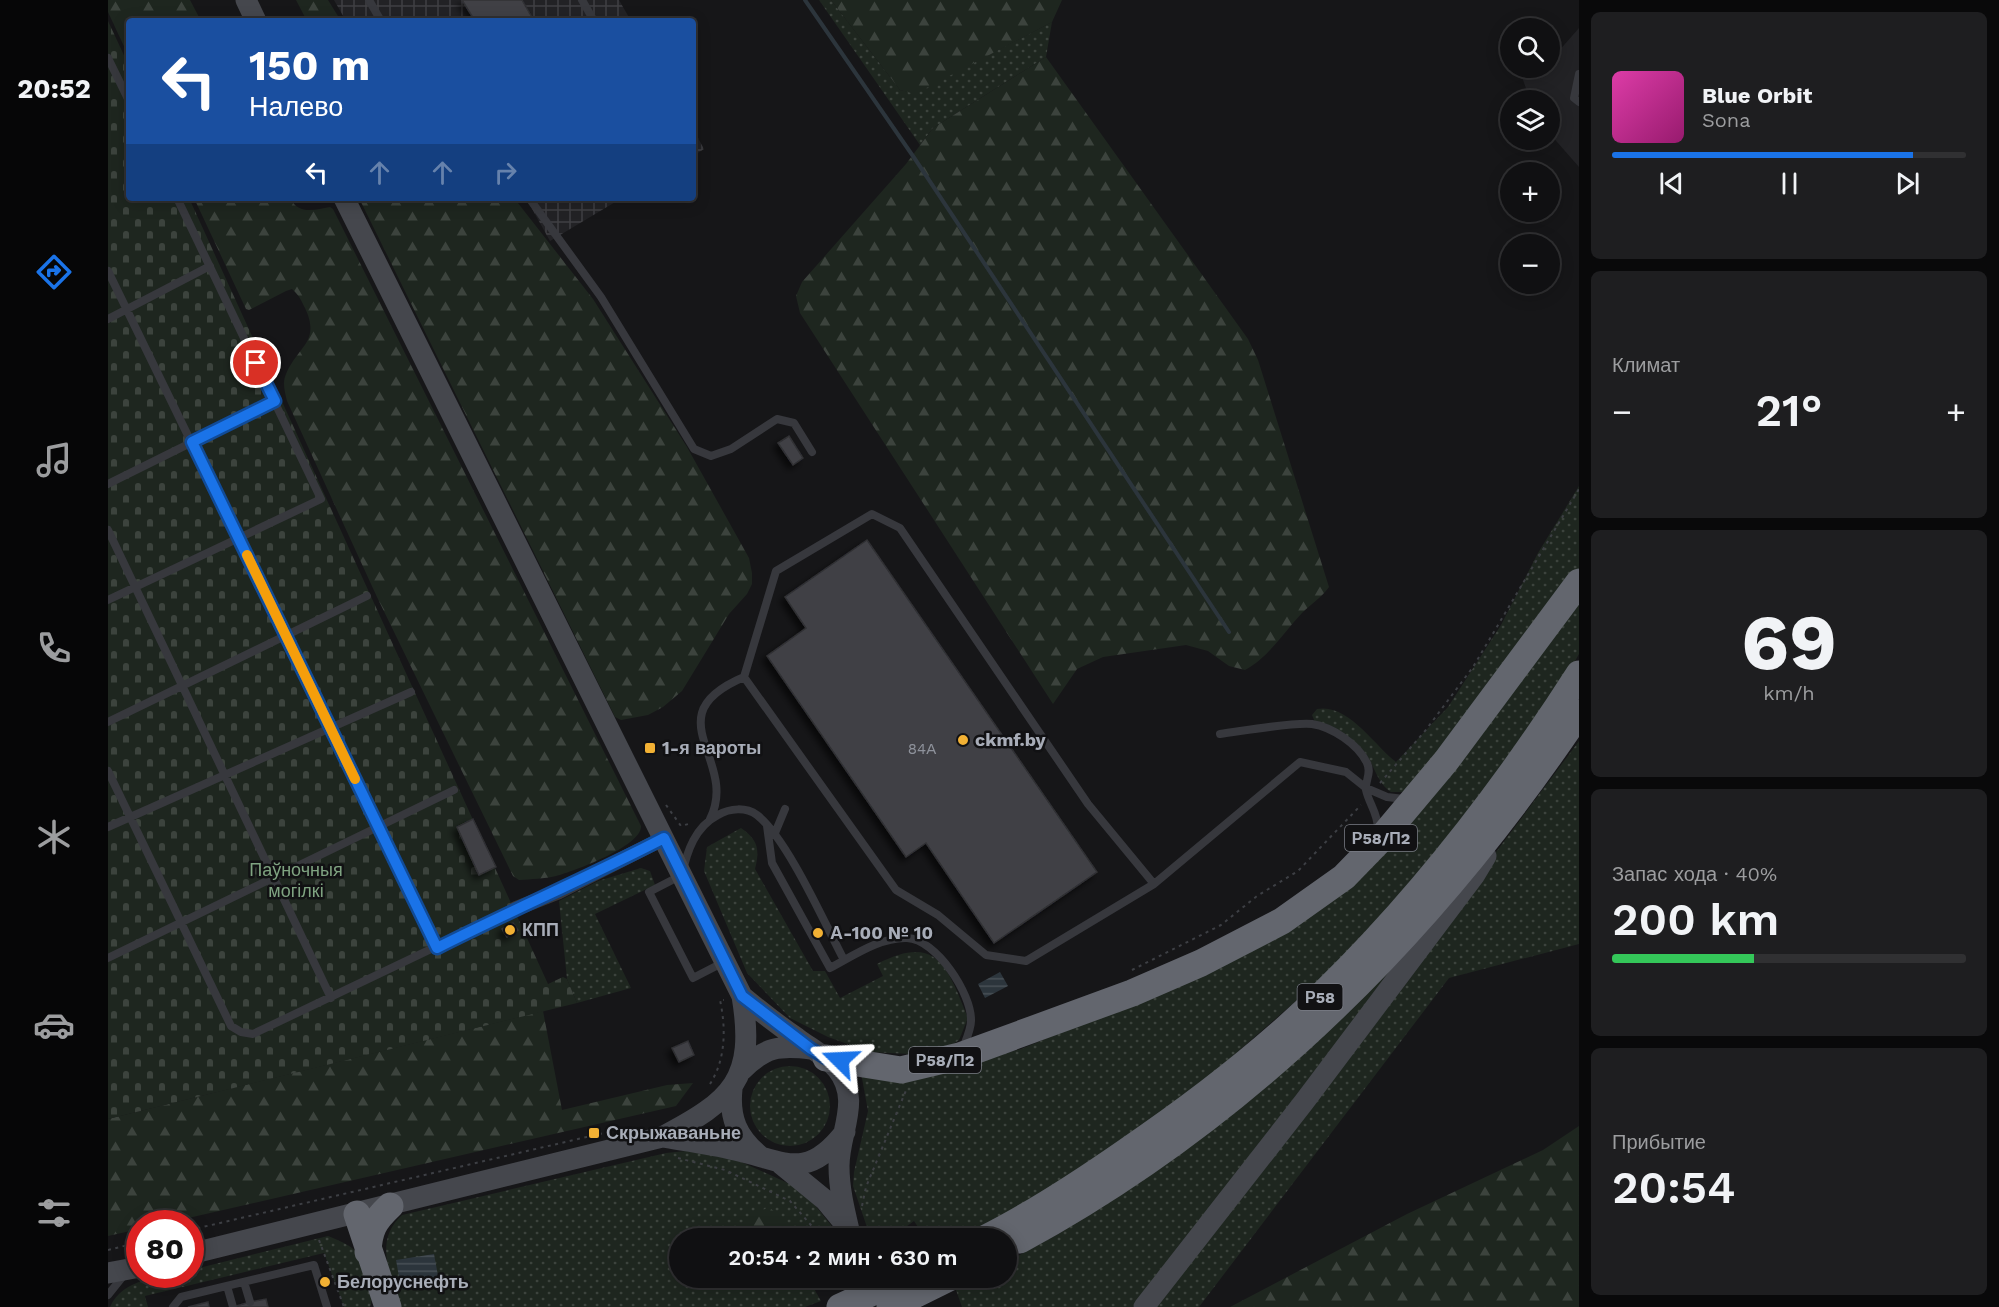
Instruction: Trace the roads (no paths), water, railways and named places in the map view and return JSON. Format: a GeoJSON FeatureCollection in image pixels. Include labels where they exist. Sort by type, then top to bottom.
{"type":"FeatureCollection","features":[{"type":"Feature","properties":{"kind":"highway","name":"Р58/П2"},"geometry":{"type":"LineString","coordinates":[[818,1053],[901,1070],[960,1056],[1132,993],[1202,963],[1282,921],[1344,877],[1378,842],[1416,798],[1579,582]]}},
{"type":"Feature","properties":{"kind":"highway","name":"Р58"},"geometry":{"type":"LineString","coordinates":[[1003,1228],[1070,1190],[1171,1121],[1268,1044],[1325,993],[1384,930],[1488,807],[1537,740],[1579,674]]}},
{"type":"Feature","properties":{"kind":"highway","name":"Р58"},"geometry":{"type":"LineString","coordinates":[[1017,1242],[1077,1209],[1169,1148],[1281,1058],[1400,943],[1515,807],[1579,713]]}},
{"type":"Feature","properties":{"kind":"highway"},"geometry":{"type":"LineString","coordinates":[[368,1253],[369,1234],[375,1220],[390,1206]]}},
{"type":"Feature","properties":{"kind":"highway"},"geometry":{"type":"LineString","coordinates":[[357,1214],[384,1304]]}},
{"type":"Feature","properties":{"kind":"highway"},"geometry":{"type":"LineString","coordinates":[[840,1307],[882,1288]]}},
{"type":"Feature","properties":{"kind":"highway"},"geometry":{"type":"LineString","coordinates":[[888,1307],[929,1288]]}},
{"type":"Feature","properties":{"kind":"main road"},"geometry":{"type":"LineString","coordinates":[[346,201],[742,996],[747,1027],[747,1047],[742,1070]]}},
{"type":"Feature","properties":{"kind":"main road"},"geometry":{"type":"LineString","coordinates":[[1144,1307],[1474,876],[1515,807]]}},
{"type":"Feature","properties":{"kind":"main road"},"geometry":{"type":"LineString","coordinates":[[742,996],[818,1053],[838,1071],[847,1087],[850,1108],[839,1164],[841,1197],[849,1228]]}},
{"type":"Feature","properties":{"kind":"main road","name":"Р58/П2"},"geometry":{"type":"LineString","coordinates":[[204,1251],[319,1229],[357,1214],[662,1137],[704,1115],[732,1089],[742,1070],[767,1050],[786,1046],[818,1053]]}},
{"type":"Feature","properties":{"kind":"main road","name":"Р58/П2"},"geometry":{"type":"LineString","coordinates":[[732,1089],[730,1107],[736,1131],[747,1146],[772,1162]]}},
{"type":"Feature","properties":{"kind":"main road","name":"Р58/П2"},"geometry":{"type":"LineString","coordinates":[[662,1137],[729,1148],[772,1162],[807,1162],[820,1158],[845,1131]]}},
{"type":"Feature","properties":{"kind":"main road"},"geometry":{"type":"LineString","coordinates":[[772,1162],[825,1200],[846,1228]]}},
{"type":"Feature","properties":{"kind":"main road"},"geometry":{"type":"LineString","coordinates":[[319,1229],[340,1229],[368,1253]]}},
{"type":"Feature","properties":{"kind":"main road"},"geometry":{"type":"LineString","coordinates":[[108,1273],[126,1269]]}},
{"type":"Feature","properties":{"kind":"main road"},"geometry":{"type":"LineString","coordinates":[[878,1288],[888,1307]]}},
{"type":"Feature","properties":{"kind":"street"},"geometry":{"type":"LineString","coordinates":[[515,909],[558,892],[664,838]]}},
{"type":"Feature","properties":{"kind":"lane"},"geometry":{"type":"LineString","coordinates":[[369,0],[379,18]]}},
{"type":"Feature","properties":{"kind":"lane"},"geometry":{"type":"LineString","coordinates":[[582,0],[592,18]]}},
{"type":"Feature","properties":{"kind":"lane"},"geometry":{"type":"LineString","coordinates":[[108,58],[126,95]]}},
{"type":"Feature","properties":{"kind":"lane"},"geometry":{"type":"LineString","coordinates":[[1579,74],[1574,98],[1579,102]]}},
{"type":"Feature","properties":{"kind":"lane"},"geometry":{"type":"LineString","coordinates":[[108,600],[321,499],[178,201]]}},
{"type":"Feature","properties":{"kind":"lane"},"geometry":{"type":"LineString","coordinates":[[531,201],[601,297],[694,449],[711,456],[731,449],[777,419],[794,423],[812,452]]}},
{"type":"Feature","properties":{"kind":"lane"},"geometry":{"type":"LineString","coordinates":[[108,319],[210,266]]}},
{"type":"Feature","properties":{"kind":"lane"},"geometry":{"type":"LineString","coordinates":[[108,270],[437,948]]}},
{"type":"Feature","properties":{"kind":"lane"},"geometry":{"type":"LineString","coordinates":[[108,484],[275,401]]}},
{"type":"Feature","properties":{"kind":"lane"},"geometry":{"type":"LineString","coordinates":[[744,677],[776,571],[872,514],[900,528],[1088,804],[1154,884]]}},
{"type":"Feature","properties":{"kind":"lane"},"geometry":{"type":"LineString","coordinates":[[108,530],[331,998]]}},
{"type":"Feature","properties":{"kind":"lane"},"geometry":{"type":"LineString","coordinates":[[108,722],[367,596]]}},
{"type":"Feature","properties":{"kind":"lane"},"geometry":{"type":"LineString","coordinates":[[744,677],[896,890],[938,915],[986,955],[1026,961],[1154,884],[1300,762],[1346,772],[1366,788],[1394,799],[1416,798]]}},
{"type":"Feature","properties":{"kind":"lane"},"geometry":{"type":"LineString","coordinates":[[725,962],[693,978],[649,892],[682,875],[693,839],[710,819],[717,804],[716,789],[699,717],[704,702],[725,685],[744,677]]}},
{"type":"Feature","properties":{"kind":"lane"},"geometry":{"type":"LineString","coordinates":[[108,827],[411,692]]}},
{"type":"Feature","properties":{"kind":"lane"},"geometry":{"type":"LineString","coordinates":[[1220,734],[1312,724],[1336,733],[1356,748],[1367,763],[1370,772],[1366,788],[1378,817],[1378,842]]}},
{"type":"Feature","properties":{"kind":"lane"},"geometry":{"type":"LineString","coordinates":[[108,771],[231,1026],[241,1032],[252,1034],[515,909]]}},
{"type":"Feature","properties":{"kind":"lane"},"geometry":{"type":"LineString","coordinates":[[108,958],[377,825],[454,790]]}},
{"type":"Feature","properties":{"kind":"lane"},"geometry":{"type":"LineString","coordinates":[[776,833],[785,809]]}},
{"type":"Feature","properties":{"kind":"lane"},"geometry":{"type":"LineString","coordinates":[[710,819],[723,812],[745,810],[756,815],[776,833],[844,960]]}},
{"type":"Feature","properties":{"kind":"lane"},"geometry":{"type":"LineString","coordinates":[[767,826],[772,863],[830,968],[868,948],[896,938],[911,938],[940,956],[966,1000],[971,1021],[960,1056]]}},
{"type":"Feature","properties":{"kind":"lane"},"geometry":{"type":"LineString","coordinates":[[172,1307],[181,1297],[314,1264],[327,1307]]}},
{"type":"Feature","properties":{"kind":"lane"},"geometry":{"type":"LineString","coordinates":[[108,1295],[119,1280],[126,1275]]}},
{"type":"Feature","properties":{"kind":"lane"},"geometry":{"type":"LineString","coordinates":[[244,1282],[250,1302]]}},
{"type":"Feature","properties":{"kind":"lane"},"geometry":{"type":"LineString","coordinates":[[227,1286],[234,1307]]}},
{"type":"Feature","properties":{"kind":"waterway"},"geometry":{"type":"LineString","coordinates":[[805,0],[915,159],[1229,632]]}},
{"type":"Feature","properties":{"kind":"place","name":"ckmf.by"},"geometry":{"type":"Point","coordinates":[963,740]}},
{"type":"Feature","properties":{"kind":"place","name":"1-я вароты"},"geometry":{"type":"Point","coordinates":[650,748]}},
{"type":"Feature","properties":{"kind":"place","name":"КПП"},"geometry":{"type":"Point","coordinates":[510,930]}},
{"type":"Feature","properties":{"kind":"place","name":"А-100 № 10"},"geometry":{"type":"Point","coordinates":[818,933]}},
{"type":"Feature","properties":{"kind":"place","name":"Скрыжаваньне"},"geometry":{"type":"Point","coordinates":[594,1133]}},
{"type":"Feature","properties":{"kind":"place","name":"Белоруснефть"},"geometry":{"type":"Point","coordinates":[325,1282]}},
{"type":"Feature","properties":{"kind":"park label","name":"Паўночныя могілкі"},"geometry":{"type":"Point","coordinates":[296,880]}}]}
